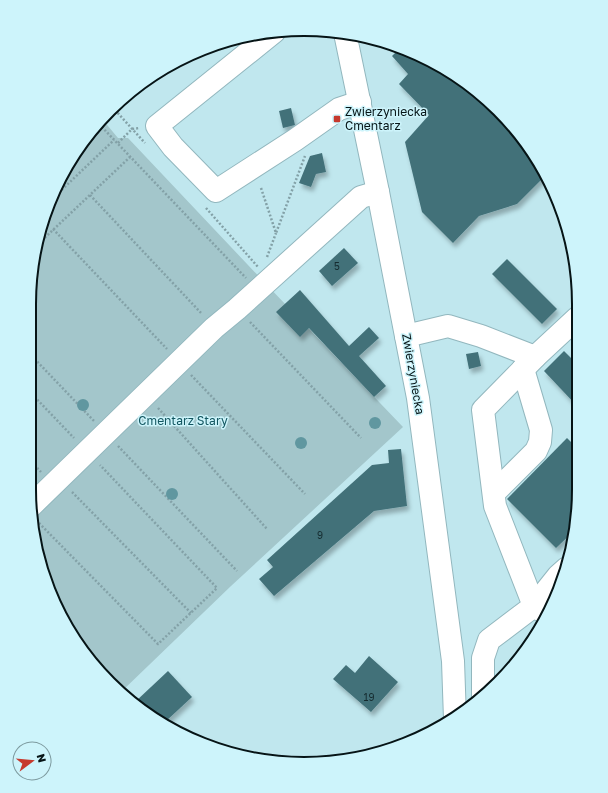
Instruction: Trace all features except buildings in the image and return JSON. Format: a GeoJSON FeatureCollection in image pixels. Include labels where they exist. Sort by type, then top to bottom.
{"type":"FeatureCollection","features":[{"type":"Feature","properties":{"kind":"street"},"geometry":{"type":"LineString","coordinates":[[266,39],[157,126],[216,191],[295,140],[339,109],[360,102]]}},
{"type":"Feature","properties":{"kind":"street","name":"Zwierzyniecka"},"geometry":{"type":"LineString","coordinates":[[346,39],[418,398],[453,661],[455,711]]}},
{"type":"Feature","properties":{"kind":"street"},"geometry":{"type":"LineString","coordinates":[[37,511],[59,479],[214,328],[237,309],[360,197],[378,192]]}},
{"type":"Feature","properties":{"kind":"street"},"geometry":{"type":"LineString","coordinates":[[540,610],[495,506],[483,410],[529,363],[572,323]]}},
{"type":"Feature","properties":{"kind":"street"},"geometry":{"type":"LineString","coordinates":[[406,336],[448,326],[481,336],[529,363]]}},
{"type":"Feature","properties":{"kind":"street"},"geometry":{"type":"LineString","coordinates":[[494,493],[536,451],[540,442],[541,430],[529,363]]}},
{"type":"Feature","properties":{"kind":"street"},"geometry":{"type":"LineString","coordinates":[[483,688],[483,658],[489,640],[540,610],[557,578]]}},
{"type":"Feature","properties":{"kind":"path"},"geometry":{"type":"LineString","coordinates":[[117,112],[132,129],[118,144]]}},
{"type":"Feature","properties":{"kind":"path"},"geometry":{"type":"LineString","coordinates":[[102,128],[257,290]]}},
{"type":"Feature","properties":{"kind":"path"},"geometry":{"type":"LineString","coordinates":[[61,190],[114,140]]}},
{"type":"Feature","properties":{"kind":"path"},"geometry":{"type":"LineString","coordinates":[[261,188],[276,233],[308,149]]}},
{"type":"Feature","properties":{"kind":"path"},"geometry":{"type":"LineString","coordinates":[[44,238],[130,156]]}},
{"type":"Feature","properties":{"kind":"path"},"geometry":{"type":"LineString","coordinates":[[90,195],[214,328]]}},
{"type":"Feature","properties":{"kind":"path"},"geometry":{"type":"LineString","coordinates":[[54,229],[305,494]]}},
{"type":"Feature","properties":{"kind":"path"},"geometry":{"type":"LineString","coordinates":[[237,309],[361,438]]}},
{"type":"Feature","properties":{"kind":"path"},"geometry":{"type":"LineString","coordinates":[[36,360],[237,571]]}},
{"type":"Feature","properties":{"kind":"path"},"geometry":{"type":"LineString","coordinates":[[146,394],[267,529]]}},
{"type":"Feature","properties":{"kind":"path"},"geometry":{"type":"LineString","coordinates":[[36,398],[217,588],[158,644],[38,517]]}},
{"type":"Feature","properties":{"kind":"path"},"geometry":{"type":"LineString","coordinates":[[59,479],[190,613]]}},
{"type":"Feature","properties":{"kind":"green space","name":"Cmentarz Stary"},"geometry":{"type":"Polygon","coordinates":[[[106,124],[118,138],[128,138],[403,427],[231,586],[125,688],[114,679],[81,638],[56,592],[45,558],[38,524],[36,489],[36,304],[38,269],[45,235],[56,201],[81,155],[106,124]]]}},
{"type":"Feature","properties":{"kind":"place","name":"Zwierzyniecka Cmentarz"},"geometry":{"type":"Point","coordinates":[337,119]}}]}
